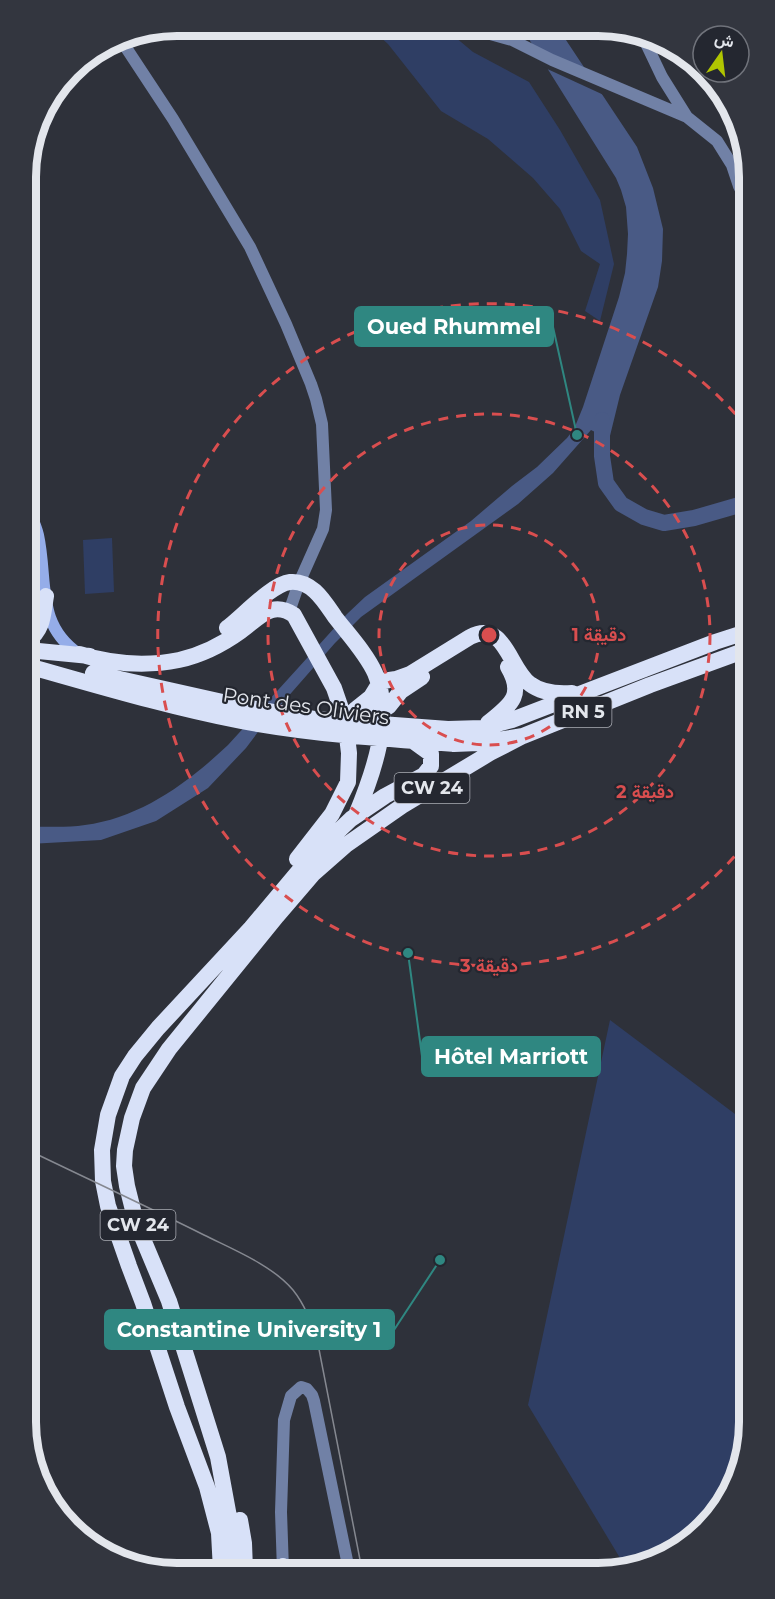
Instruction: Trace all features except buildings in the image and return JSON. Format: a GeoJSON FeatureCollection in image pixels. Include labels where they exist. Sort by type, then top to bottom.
{"type":"FeatureCollection","features":[{"type":"Feature","properties":{"kind":"highway"},"geometry":{"type":"LineString","coordinates":[[36,651],[94,656],[135,656],[189,647],[222,632],[279,586],[291,582],[299,583]]}},
{"type":"Feature","properties":{"kind":"highway","name":"CW 24"},"geometry":{"type":"LineString","coordinates":[[299,583],[307,585],[319,595],[367,659],[379,684],[383,708],[378,747],[366,793],[346,845]]}},
{"type":"Feature","properties":{"kind":"highway"},"geometry":{"type":"LineString","coordinates":[[36,633],[42,622],[46,596]]}},
{"type":"Feature","properties":{"kind":"highway"},"geometry":{"type":"LineString","coordinates":[[79,654],[121,664],[143,665],[180,660],[230,639],[272,610],[281,610],[293,616]]}},
{"type":"Feature","properties":{"kind":"highway","name":"CW 24"},"geometry":{"type":"LineString","coordinates":[[207,975],[235,936],[332,814],[348,782],[349,745],[345,720],[334,688],[293,616]]}},
{"type":"Feature","properties":{"kind":"highway"},"geometry":{"type":"LineString","coordinates":[[345,720],[385,680],[403,677],[470,637],[483,633],[490,634],[501,642],[522,675],[535,687],[549,693],[559,694],[585,692]]}},
{"type":"Feature","properties":{"kind":"highway","name":"RN 5"},"geometry":{"type":"LineString","coordinates":[[416,734],[448,729],[482,728],[512,720],[739,634]]}},
{"type":"Feature","properties":{"kind":"highway"},"geometry":{"type":"LineString","coordinates":[[334,688],[348,697],[383,708],[389,706],[410,684],[470,647],[476,644],[490,645],[500,653],[512,674],[516,691],[509,706],[482,728]]}},
{"type":"Feature","properties":{"kind":"highway","name":"RN 5"},"geometry":{"type":"LineString","coordinates":[[416,734],[454,744],[523,736],[739,653]]}},
{"type":"Feature","properties":{"kind":"highway","name":"RN 5"},"geometry":{"type":"LineString","coordinates":[[36,657],[190,700]]}},
{"type":"Feature","properties":{"kind":"highway"},"geometry":{"type":"LineString","coordinates":[[180,660],[175,664],[172,678],[190,700]]}},
{"type":"Feature","properties":{"kind":"highway","name":"RN 5"},"geometry":{"type":"LineString","coordinates":[[36,668],[122,693],[190,700]]}},
{"type":"Feature","properties":{"kind":"highway","name":"Pont des Oliviers"},"geometry":{"type":"LineString","coordinates":[[190,700],[241,721],[311,732],[416,734]]}},
{"type":"Feature","properties":{"kind":"highway","name":"CW 24"},"geometry":{"type":"LineString","coordinates":[[221,1563],[219,1533],[212,1505],[114,1223],[103,1181],[102,1150],[108,1115],[122,1076],[135,1056],[251,928],[309,859],[351,819],[385,796],[424,775],[431,766],[431,754],[416,734]]}},
{"type":"Feature","properties":{"kind":"highway","name":"CW 24"},"geometry":{"type":"LineString","coordinates":[[232,1563],[232,1533],[218,1457],[169,1301],[134,1214],[124,1166],[125,1150],[134,1110],[143,1088],[169,1049],[313,874],[346,845],[402,806],[489,753],[523,736]]}},
{"type":"Feature","properties":{"kind":"highway"},"geometry":{"type":"LineString","coordinates":[[349,745],[363,752],[369,752],[378,747]]}},
{"type":"Feature","properties":{"kind":"highway","name":"CW 24"},"geometry":{"type":"LineString","coordinates":[[218,1457],[228,1476],[240,1518],[246,1563]]}},
{"type":"Feature","properties":{"kind":"main road"},"geometry":{"type":"LineString","coordinates":[[36,529],[48,614],[56,632],[66,645],[79,654]]}},
{"type":"Feature","properties":{"kind":"street"},"geometry":{"type":"LineString","coordinates":[[498,36],[512,40],[552,60],[687,117],[717,141],[732,165],[739,183]]}},
{"type":"Feature","properties":{"kind":"street"},"geometry":{"type":"LineString","coordinates":[[646,44],[662,77],[687,117]]}},
{"type":"Feature","properties":{"kind":"street"},"geometry":{"type":"LineString","coordinates":[[125,46],[167,109],[250,247],[312,384],[322,424],[326,510],[323,529],[299,583],[293,616]]}},
{"type":"Feature","properties":{"kind":"street"},"geometry":{"type":"LineString","coordinates":[[284,1563],[281,1512],[284,1420],[291,1396],[301,1388],[307,1389],[314,1401],[348,1563]]}},
{"type":"Feature","properties":{"kind":"shaded area"},"geometry":{"type":"Polygon","coordinates":[[[379,36],[454,36],[473,52],[529,82],[560,130],[600,200],[614,264],[600,321],[585,311],[600,264],[581,251],[560,209],[533,178],[488,139],[441,111],[379,36]]]}},
{"type":"Feature","properties":{"kind":"shaded area"},"geometry":{"type":"Polygon","coordinates":[[[527,36],[563,36],[637,147],[653,188],[663,229],[658,287],[620,395],[608,444],[597,442],[597,433],[591,430],[553,473],[518,504],[361,617],[335,643],[246,748],[208,788],[156,821],[101,840],[36,844],[36,827],[78,826],[125,815],[162,797],[197,773],[228,745],[365,597],[471,521],[537,467],[567,438],[574,429],[583,407],[625,273],[628,234],[626,207],[616,178],[527,36]]]}},
{"type":"Feature","properties":{"kind":"shaded area"},"geometry":{"type":"Polygon","coordinates":[[[112,538],[114,592],[85,594],[83,540],[112,538]]]}},
{"type":"Feature","properties":{"kind":"shaded area"},"geometry":{"type":"Polygon","coordinates":[[[610,1020],[739,1117],[739,1432],[734,1459],[720,1493],[698,1522],[661,1549],[644,1556],[622,1561],[528,1405],[610,1020]]]}},
{"type":"Feature","properties":{"kind":"pier"},"geometry":{"type":"Polygon","coordinates":[[[529,44],[590,72],[606,96],[543,67],[529,44]]]}},
{"type":"Feature","properties":{"kind":"waterway"},"geometry":{"type":"LineString","coordinates":[[602,420],[602,456],[606,483],[621,504],[644,517],[664,523],[694,518],[739,505]]}},
{"type":"Feature","properties":{"kind":"tram line"},"geometry":{"type":"LineString","coordinates":[[36,1154],[251,1258],[274,1273],[293,1290],[310,1320],[317,1339],[361,1563]]}},
{"type":"Feature","properties":{"kind":"place","name":"Oued Rhummel"},"geometry":{"type":"Point","coordinates":[577,435]}},
{"type":"Feature","properties":{"kind":"place","name":"Hôtel Marriott"},"geometry":{"type":"Point","coordinates":[408,953]}},
{"type":"Feature","properties":{"kind":"place","name":"Constantine University 1"},"geometry":{"type":"Point","coordinates":[440,1260]}}]}
